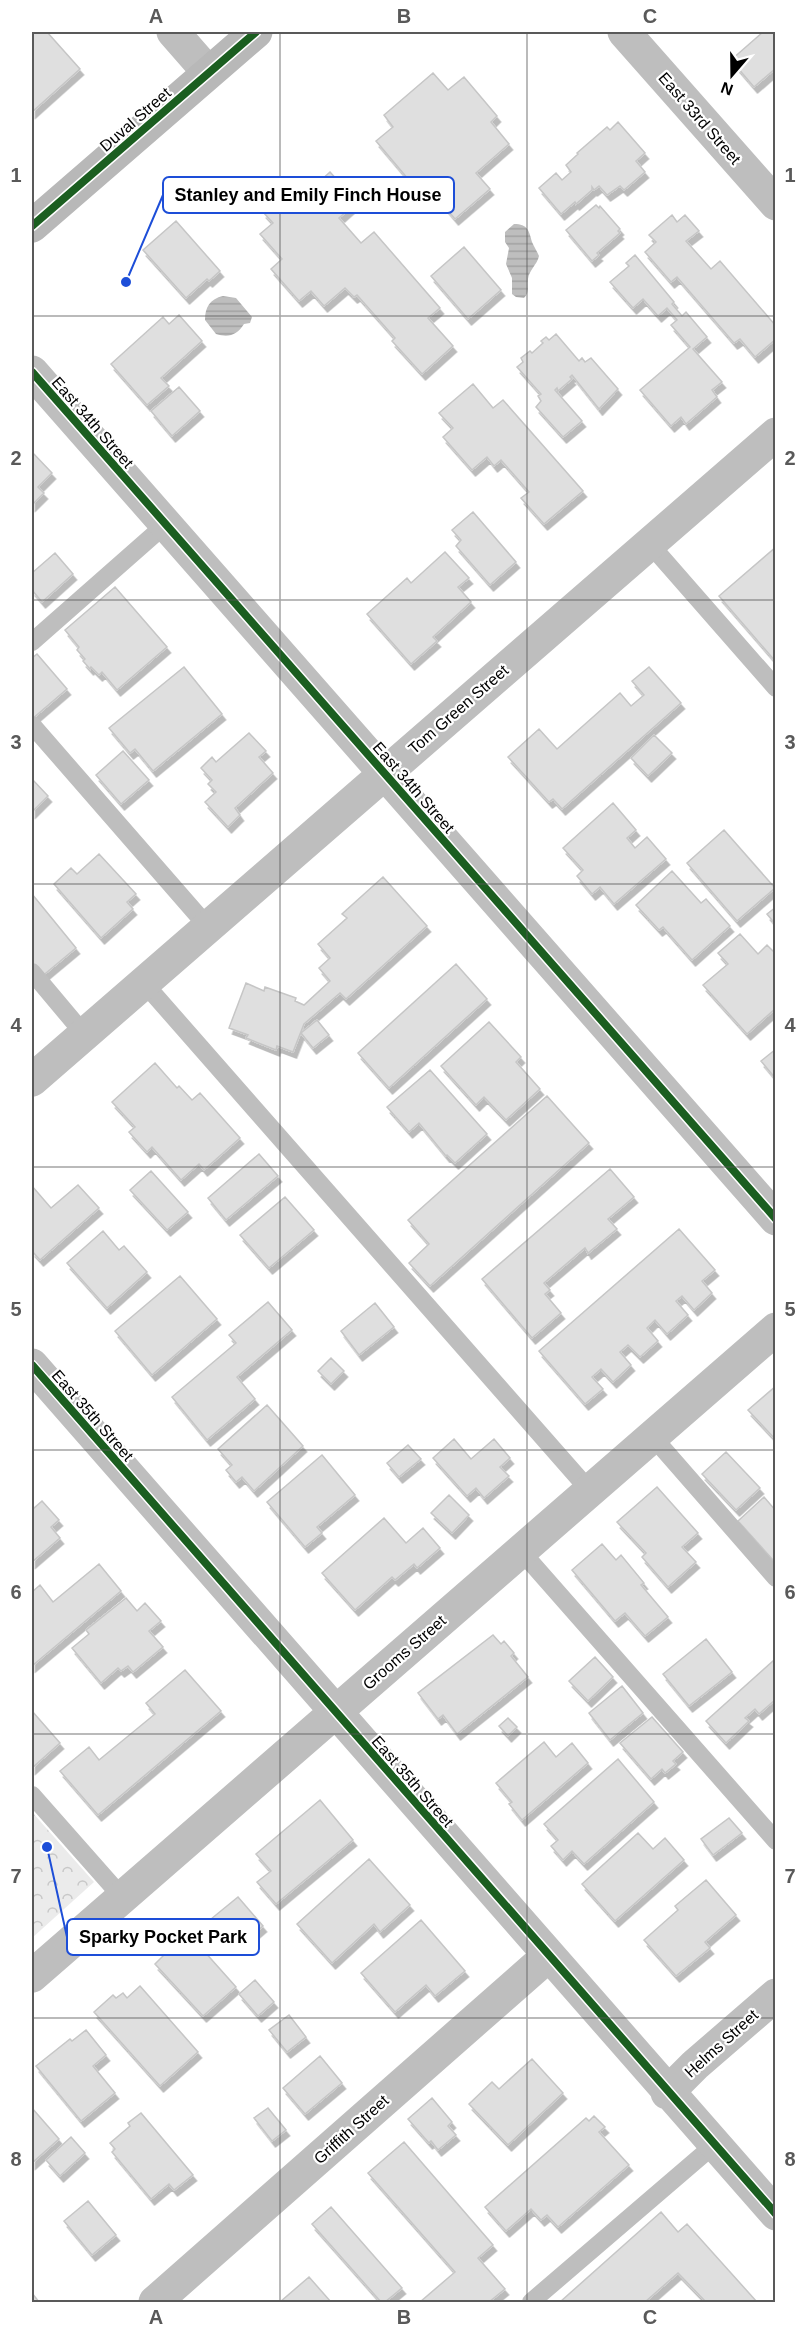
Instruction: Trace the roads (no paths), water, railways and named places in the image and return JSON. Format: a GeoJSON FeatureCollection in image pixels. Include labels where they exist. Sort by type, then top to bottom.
{"type":"FeatureCollection","features":[{"type":"Feature","properties":{"kind":"street"},"geometry":{"type":"LineString","coordinates":[[173,32],[208,72]]}},
{"type":"Feature","properties":{"kind":"street","name":"Duval Street"},"geometry":{"type":"LineString","coordinates":[[32,226],[256,32]]}},
{"type":"Feature","properties":{"kind":"street","name":"East 33rd Street"},"geometry":{"type":"LineString","coordinates":[[624,32],[776,204]]}},
{"type":"Feature","properties":{"kind":"street","name":"East 34th Street"},"geometry":{"type":"LineString","coordinates":[[32,372],[776,1219]]}},
{"type":"Feature","properties":{"kind":"street","name":"Tom Green Street"},"geometry":{"type":"LineString","coordinates":[[32,1080],[776,434]]}},
{"type":"Feature","properties":{"kind":"street","name":"Grooms Street"},"geometry":{"type":"LineString","coordinates":[[32,1976],[776,1329]]}},
{"type":"Feature","properties":{"kind":"street","name":"East 35th Street"},"geometry":{"type":"LineString","coordinates":[[32,1365],[667,2093],[776,2214]]}},
{"type":"Feature","properties":{"kind":"street","name":"Griffith Street"},"geometry":{"type":"LineString","coordinates":[[155,2302],[548,1956]]}},
{"type":"Feature","properties":{"kind":"street","name":"Helms Street"},"geometry":{"type":"LineString","coordinates":[[667,2093],[695,2065],[776,1995]]}},
{"type":"Feature","properties":{"kind":"lane"},"geometry":{"type":"LineString","coordinates":[[32,642],[165,524]]}},
{"type":"Feature","properties":{"kind":"lane"},"geometry":{"type":"LineString","coordinates":[[649,543],[776,688]]}},
{"type":"Feature","properties":{"kind":"lane"},"geometry":{"type":"LineString","coordinates":[[32,725],[208,927]]}},
{"type":"Feature","properties":{"kind":"lane"},"geometry":{"type":"LineString","coordinates":[[32,972],[84,1034]]}},
{"type":"Feature","properties":{"kind":"lane"},"geometry":{"type":"LineString","coordinates":[[144,983],[590,1491]]}},
{"type":"Feature","properties":{"kind":"lane"},"geometry":{"type":"LineString","coordinates":[[652,1436],[776,1578]]}},
{"type":"Feature","properties":{"kind":"lane"},"geometry":{"type":"LineString","coordinates":[[521,1551],[776,1841]]}},
{"type":"Feature","properties":{"kind":"lane"},"geometry":{"type":"LineString","coordinates":[[32,1795],[122,1897]]}},
{"type":"Feature","properties":{"kind":"lane"},"geometry":{"type":"LineString","coordinates":[[531,2302],[714,2145]]}},
{"type":"Feature","properties":{"kind":"place","name":"Stanley and Emily Finch House"},"geometry":{"type":"Point","coordinates":[126,282]}},
{"type":"Feature","properties":{"kind":"place","name":"Sparky Pocket Park"},"geometry":{"type":"Point","coordinates":[47,1847]}}]}
